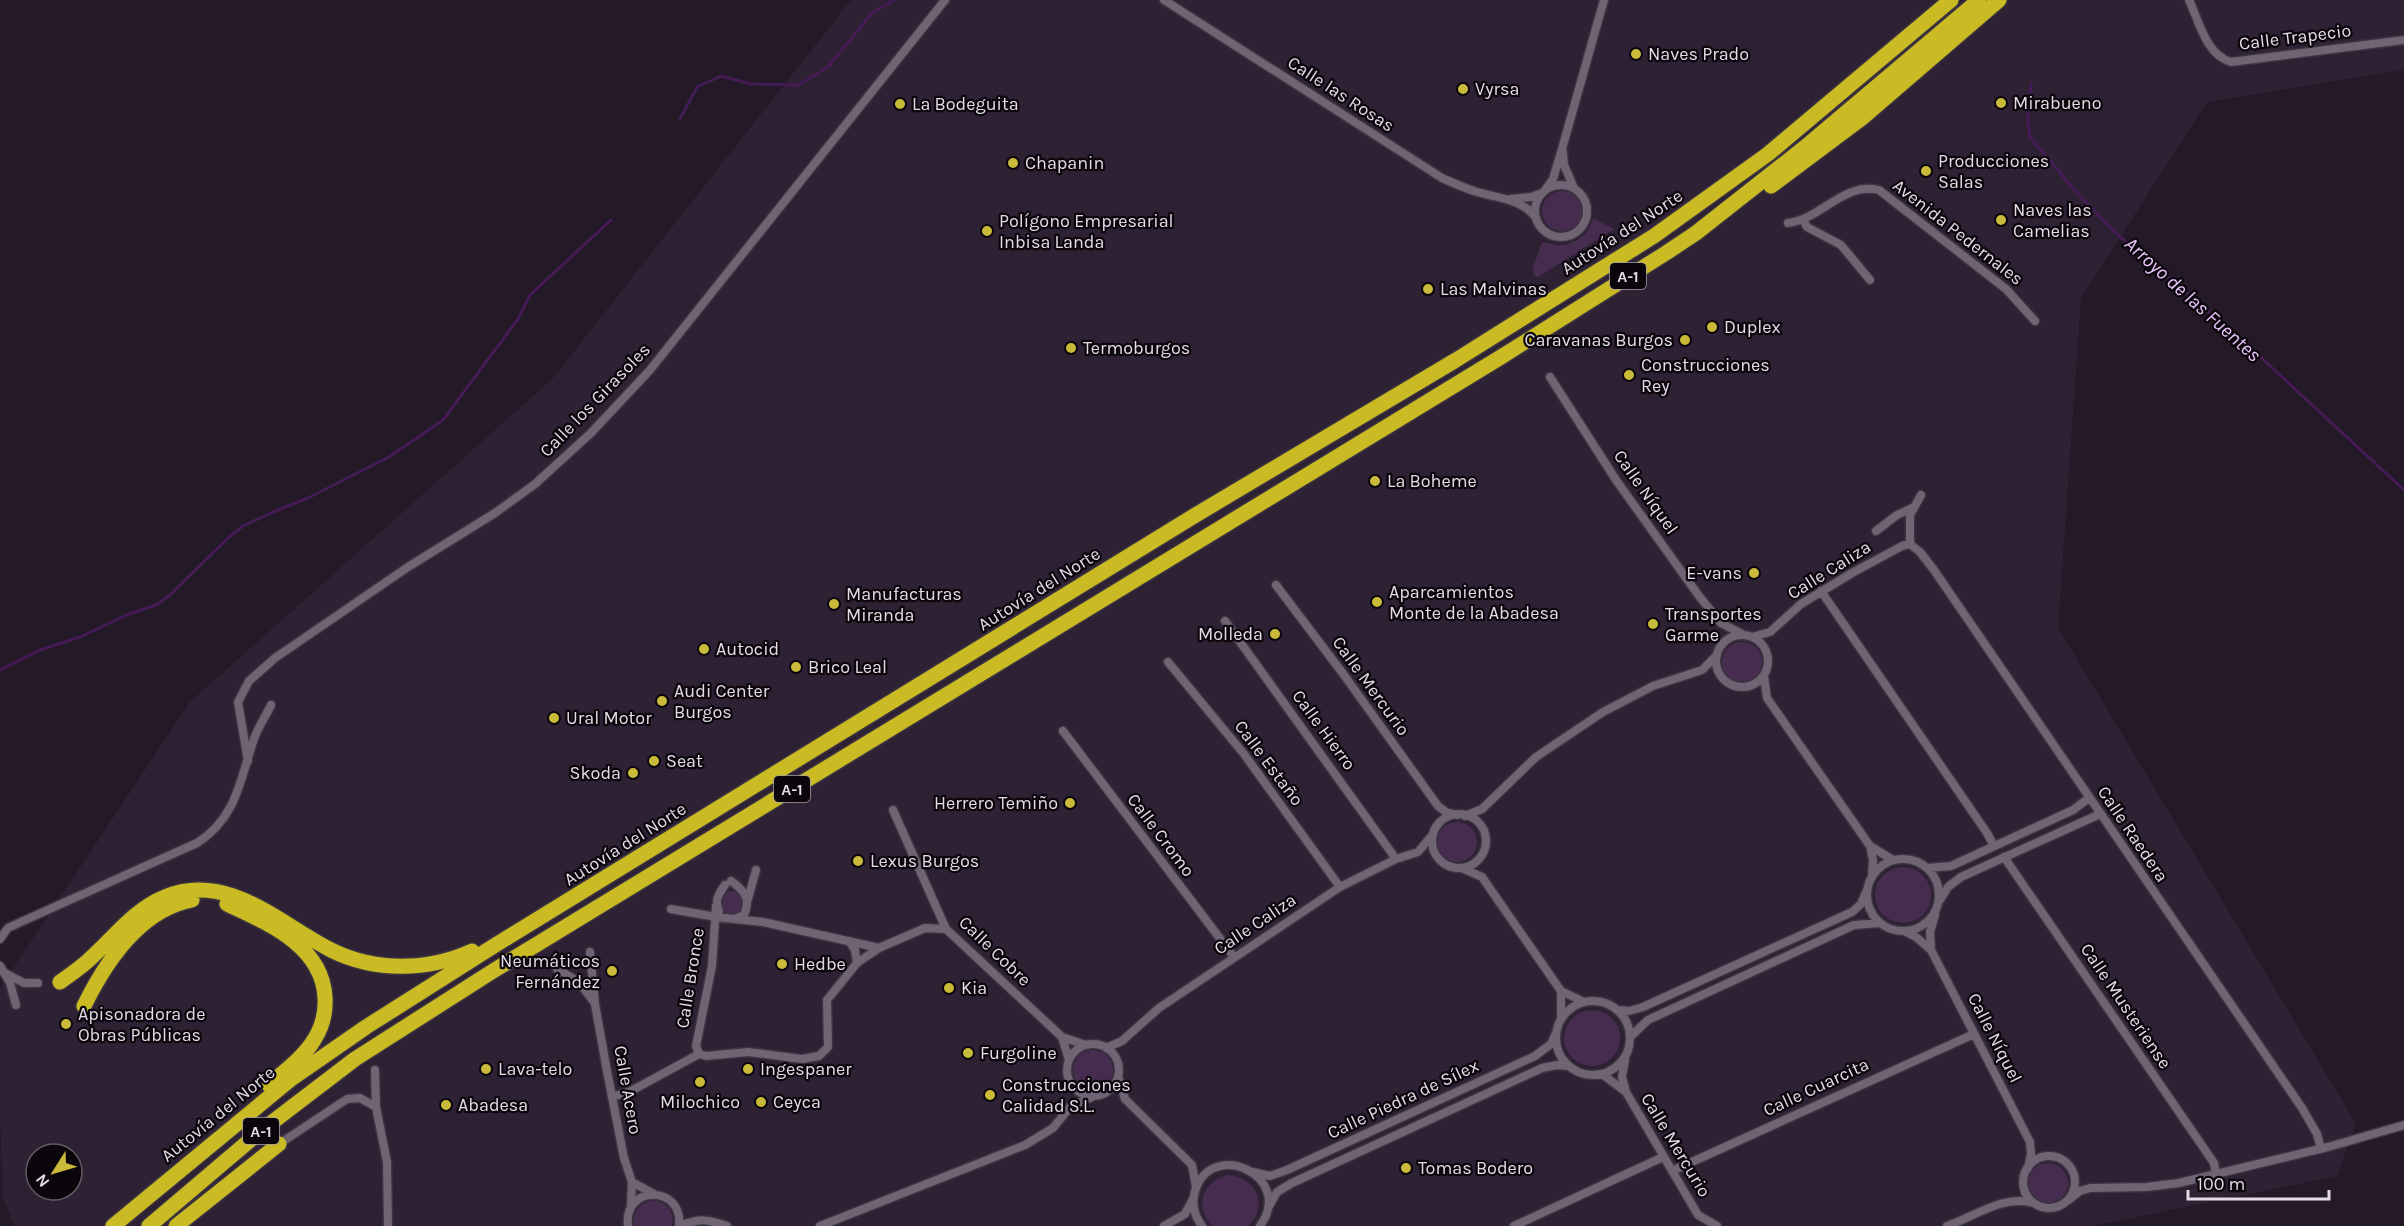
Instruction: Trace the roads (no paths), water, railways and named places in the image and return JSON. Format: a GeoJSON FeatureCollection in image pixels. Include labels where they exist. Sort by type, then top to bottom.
{"type":"FeatureCollection","features":[{"type":"Feature","properties":{"kind":"highway","name":"Autovía del Norte"},"geometry":{"type":"LineString","coordinates":[[113,1226],[252,1110],[315,1061],[527,926],[1236,490],[1456,360],[1684,215],[1768,154],[1951,0]]}},
{"type":"Feature","properties":{"kind":"highway","name":"A-1"},"geometry":{"type":"LineString","coordinates":[[149,1226],[262,1130],[355,1059],[513,959],[1501,357],[1696,233],[1812,141],[1978,0]]}},
{"type":"Feature","properties":{"kind":"highway"},"geometry":{"type":"LineString","coordinates":[[1696,233],[1759,195],[1854,124],[1999,0]]}},
{"type":"Feature","properties":{"kind":"highway"},"geometry":{"type":"LineString","coordinates":[[60,982],[87,962],[126,923],[142,911],[165,897],[188,891],[221,891],[252,904],[333,951],[370,963],[394,966],[420,965],[455,959],[527,926]]}},
{"type":"Feature","properties":{"kind":"highway"},"geometry":{"type":"LineString","coordinates":[[84,1005],[103,969],[134,932],[162,910],[182,902],[208,899],[223,902],[274,927],[305,951],[320,974],[324,989],[324,1021],[306,1051],[266,1089],[252,1110]]}},
{"type":"Feature","properties":{"kind":"highway"},"geometry":{"type":"LineString","coordinates":[[176,1226],[279,1144]]}},
{"type":"Feature","properties":{"kind":"street","name":"Calle los Girasoles"},"geometry":{"type":"LineString","coordinates":[[248,761],[238,702],[249,681],[274,658],[527,490],[591,433],[650,370],[945,0]]}},
{"type":"Feature","properties":{"kind":"street","name":"Calle las Rosas"},"geometry":{"type":"LineString","coordinates":[[1164,0],[1442,178],[1462,187],[1508,200],[1530,210],[1536,218]]}},
{"type":"Feature","properties":{"kind":"street"},"geometry":{"type":"LineString","coordinates":[[1562,148],[1564,165],[1574,188],[1584,198],[1587,205],[1586,222],[1573,235],[1555,237],[1540,227],[1536,218],[1537,200],[1552,179],[1604,0]]}},
{"type":"Feature","properties":{"kind":"street","name":"Calle Trapecio"},"geometry":{"type":"LineString","coordinates":[[2189,0],[2212,50],[2231,62],[2404,40]]}},
{"type":"Feature","properties":{"kind":"street"},"geometry":{"type":"LineString","coordinates":[[1544,191],[1559,185],[1574,188]]}},
{"type":"Feature","properties":{"kind":"street","name":"Avenida Pedernales"},"geometry":{"type":"LineString","coordinates":[[1788,223],[1803,220],[1851,191],[1862,188],[1879,190],[2007,289],[2035,321]]}},
{"type":"Feature","properties":{"kind":"street","name":"Calle las Rosas"},"geometry":{"type":"LineString","coordinates":[[1508,200],[1531,197],[1544,191]]}},
{"type":"Feature","properties":{"kind":"street"},"geometry":{"type":"LineString","coordinates":[[1803,220],[1808,227],[1841,245],[1870,280]]}},
{"type":"Feature","properties":{"kind":"street","name":"Calle Níquel"},"geometry":{"type":"LineString","coordinates":[[1550,377],[1616,480],[1721,623],[1748,636]]}},
{"type":"Feature","properties":{"kind":"street"},"geometry":{"type":"LineString","coordinates":[[1910,544],[1910,515],[1921,495]]}},
{"type":"Feature","properties":{"kind":"street"},"geometry":{"type":"LineString","coordinates":[[1876,531],[1897,515],[1912,508]]}},
{"type":"Feature","properties":{"kind":"street","name":"Calle Caliza"},"geometry":{"type":"LineString","coordinates":[[1748,636],[1770,632],[1800,605],[1821,591],[1887,554],[1910,544]]}},
{"type":"Feature","properties":{"kind":"street","name":"Calle Raedera"},"geometry":{"type":"LineString","coordinates":[[1910,544],[1920,552],[1934,570],[2302,1108],[2317,1134],[2321,1149]]}},
{"type":"Feature","properties":{"kind":"street","name":"Calle Mercurio"},"geometry":{"type":"LineString","coordinates":[[1276,585],[1438,806],[1446,812],[1461,815]]}},
{"type":"Feature","properties":{"kind":"street"},"geometry":{"type":"LineString","coordinates":[[1821,591],[1994,846]]}},
{"type":"Feature","properties":{"kind":"street","name":"Calle Hierro"},"geometry":{"type":"LineString","coordinates":[[1225,621],[1396,859]]}},
{"type":"Feature","properties":{"kind":"street"},"geometry":{"type":"LineString","coordinates":[[1721,623],[1723,636],[1718,653],[1718,668],[1724,680]]}},
{"type":"Feature","properties":{"kind":"street"},"geometry":{"type":"LineString","coordinates":[[1747,687],[1764,676],[1768,667],[1767,652],[1770,632]]}},
{"type":"Feature","properties":{"kind":"street"},"geometry":{"type":"LineString","coordinates":[[1584,1002],[1561,991],[1482,877],[1418,852],[1444,819],[1482,808],[1536,757],[1603,712],[1653,686],[1702,670],[1728,640],[1748,636],[1761,643],[1767,652]]}},
{"type":"Feature","properties":{"kind":"street","name":"Calle Estaño"},"geometry":{"type":"LineString","coordinates":[[1168,662],[1244,754],[1340,887]]}},
{"type":"Feature","properties":{"kind":"street"},"geometry":{"type":"LineString","coordinates":[[1561,1018],[1575,1005],[1584,1002],[1601,1002],[1617,1010],[1629,1011],[1643,1007],[1852,912],[1861,904],[1867,890],[1872,877],[1873,860],[1870,846],[1767,698],[1747,687],[1735,686],[1702,670]]}},
{"type":"Feature","properties":{"kind":"street"},"geometry":{"type":"LineString","coordinates":[[1764,676],[1767,698]]}},
{"type":"Feature","properties":{"kind":"street"},"geometry":{"type":"LineString","coordinates":[[0,939],[8,928],[197,843],[210,835],[225,816],[236,796],[255,737],[271,705]]}},
{"type":"Feature","properties":{"kind":"street","name":"Calle Cromo"},"geometry":{"type":"LineString","coordinates":[[1063,731],[1234,957]]}},
{"type":"Feature","properties":{"kind":"street"},"geometry":{"type":"LineString","coordinates":[[1927,868],[1951,866],[2073,810],[2089,798]]}},
{"type":"Feature","properties":{"kind":"street"},"geometry":{"type":"LineString","coordinates":[[1438,806],[1433,845],[1440,860]]}},
{"type":"Feature","properties":{"kind":"street"},"geometry":{"type":"LineString","coordinates":[[1482,808],[1485,847],[1482,856],[1482,877]]}},
{"type":"Feature","properties":{"kind":"street","name":"Calle Cobre"},"geometry":{"type":"LineString","coordinates":[[893,810],[946,929],[1062,1037],[1086,1045]]}},
{"type":"Feature","properties":{"kind":"street"},"geometry":{"type":"LineString","coordinates":[[1931,950],[1930,932],[1940,901],[1948,887],[1961,877],[2100,814]]}},
{"type":"Feature","properties":{"kind":"street"},"geometry":{"type":"LineString","coordinates":[[1461,815],[1478,823],[1484,832]]}},
{"type":"Feature","properties":{"kind":"street"},"geometry":{"type":"LineString","coordinates":[[1870,846],[1893,860]]}},
{"type":"Feature","properties":{"kind":"street","name":"Calle Caliza"},"geometry":{"type":"LineString","coordinates":[[1106,1048],[1122,1041],[1159,1008],[1340,887],[1396,859],[1418,852]]}},
{"type":"Feature","properties":{"kind":"street"},"geometry":{"type":"LineString","coordinates":[[1462,868],[1473,864],[1482,856]]}},
{"type":"Feature","properties":{"kind":"street","name":"Calle Musteriense"},"geometry":{"type":"LineString","coordinates":[[2004,857],[2214,1163],[2216,1174]]}},
{"type":"Feature","properties":{"kind":"street"},"geometry":{"type":"LineString","coordinates":[[1872,877],[1881,866],[1893,860],[1908,859],[1920,862],[1932,873],[1939,886],[1940,901]]}},
{"type":"Feature","properties":{"kind":"street"},"geometry":{"type":"LineString","coordinates":[[732,919],[744,915],[756,870]]}},
{"type":"Feature","properties":{"kind":"street","name":"Calle Bronce"},"geometry":{"type":"LineString","coordinates":[[699,1053],[696,1046],[712,966],[718,896],[728,883],[744,890],[748,903]]}},
{"type":"Feature","properties":{"kind":"street"},"geometry":{"type":"LineString","coordinates":[[1867,890],[1868,904],[1874,917],[1885,927],[1912,932],[1925,925],[1935,915]]}},
{"type":"Feature","properties":{"kind":"street"},"geometry":{"type":"LineString","coordinates":[[748,903],[752,915],[763,922]]}},
{"type":"Feature","properties":{"kind":"street","name":"Calle Bronce"},"geometry":{"type":"LineString","coordinates":[[717,906],[720,913],[732,919]]}},
{"type":"Feature","properties":{"kind":"street"},"geometry":{"type":"LineString","coordinates":[[671,909],[763,922],[879,948]]}},
{"type":"Feature","properties":{"kind":"street"},"geometry":{"type":"LineString","coordinates":[[1630,1037],[1648,1020],[1854,925],[1880,923]]}},
{"type":"Feature","properties":{"kind":"street"},"geometry":{"type":"LineString","coordinates":[[612,1097],[631,1091],[699,1053],[706,1056],[748,1052],[802,1059],[819,1056],[828,1047],[827,1000],[856,963],[879,948],[925,928],[946,929]]}},
{"type":"Feature","properties":{"kind":"street","name":"Calle Níquel"},"geometry":{"type":"LineString","coordinates":[[1905,932],[1916,937],[1931,950],[2030,1143],[2047,1156]]}},
{"type":"Feature","properties":{"kind":"street"},"geometry":{"type":"LineString","coordinates":[[849,941],[855,950],[856,963]]}},
{"type":"Feature","properties":{"kind":"street","name":"Calle Acero"},"geometry":{"type":"LineString","coordinates":[[590,951],[595,1004],[624,1158],[632,1182],[627,1225]]}},
{"type":"Feature","properties":{"kind":"street"},"geometry":{"type":"LineString","coordinates":[[1,969],[24,983],[38,983]]}},
{"type":"Feature","properties":{"kind":"street"},"geometry":{"type":"LineString","coordinates":[[1,969],[10,983],[16,1005]]}},
{"type":"Feature","properties":{"kind":"street","name":"Calle Acero"},"geometry":{"type":"LineString","coordinates":[[557,969],[579,982],[595,1004]]}},
{"type":"Feature","properties":{"kind":"street"},"geometry":{"type":"LineString","coordinates":[[1561,991],[1561,1018],[1556,1033],[1558,1051],[1568,1066],[1584,1075],[1602,1074],[1619,1065],[1625,1057],[1630,1037],[1624,1018],[1617,1010]]}},
{"type":"Feature","properties":{"kind":"street","name":"Calle Piedra de Sílex"},"geometry":{"type":"LineString","coordinates":[[1216,1168],[1235,1165],[1270,1176],[1287,1170],[1534,1056],[1551,1044],[1556,1033]]}},
{"type":"Feature","properties":{"kind":"street","name":"Calle Cuarcita"},"geometry":{"type":"LineString","coordinates":[[1672,1171],[1974,1034]]}},
{"type":"Feature","properties":{"kind":"street"},"geometry":{"type":"LineString","coordinates":[[1062,1037],[1069,1060],[1067,1072],[1071,1106]]}},
{"type":"Feature","properties":{"kind":"street"},"geometry":{"type":"LineString","coordinates":[[1122,1041],[1117,1061],[1118,1076],[1125,1099],[1192,1165],[1196,1188],[1195,1214],[1202,1226]]}},
{"type":"Feature","properties":{"kind":"street"},"geometry":{"type":"LineString","coordinates":[[1069,1060],[1077,1049],[1086,1045],[1098,1044],[1106,1048],[1117,1061]]}},
{"type":"Feature","properties":{"kind":"street","name":"Calle Mercurio"},"geometry":{"type":"LineString","coordinates":[[1625,1057],[1622,1077],[1626,1092],[1698,1215],[1700,1226]]}},
{"type":"Feature","properties":{"kind":"street","name":"Calle Piedra de Sílex"},"geometry":{"type":"LineString","coordinates":[[1268,1208],[1277,1192],[1292,1183],[1542,1068],[1557,1065],[1568,1066]]}},
{"type":"Feature","properties":{"kind":"street"},"geometry":{"type":"LineString","coordinates":[[375,1070],[376,1107],[387,1162],[388,1226]]}},
{"type":"Feature","properties":{"kind":"street","name":"Calle Mercurio"},"geometry":{"type":"LineString","coordinates":[[1602,1074],[1626,1092]]}},
{"type":"Feature","properties":{"kind":"street"},"geometry":{"type":"LineString","coordinates":[[820,1226],[1025,1145],[1053,1128],[1071,1106],[1083,1099],[1103,1094],[1111,1088],[1118,1076]]}},
{"type":"Feature","properties":{"kind":"street"},"geometry":{"type":"LineString","coordinates":[[1070,1083],[1080,1093],[1094,1096]]}},
{"type":"Feature","properties":{"kind":"street"},"geometry":{"type":"LineString","coordinates":[[1103,1094],[1125,1099]]}},
{"type":"Feature","properties":{"kind":"street"},"geometry":{"type":"LineString","coordinates":[[279,1144],[347,1099],[360,1098],[376,1107]]}},
{"type":"Feature","properties":{"kind":"street"},"geometry":{"type":"LineString","coordinates":[[1947,1226],[2009,1201],[2024,1200],[2050,1208],[2090,1188],[2147,1187],[2216,1174],[2321,1149],[2404,1125]]}},
{"type":"Feature","properties":{"kind":"street"},"geometry":{"type":"LineString","coordinates":[[2009,1201],[2019,1191],[2024,1181],[2028,1168],[2030,1143]]}},
{"type":"Feature","properties":{"kind":"street"},"geometry":{"type":"LineString","coordinates":[[2028,1168],[2035,1161],[2047,1156],[2063,1160],[2090,1188]]}},
{"type":"Feature","properties":{"kind":"street"},"geometry":{"type":"LineString","coordinates":[[1514,1226],[1663,1157]]}},
{"type":"Feature","properties":{"kind":"street"},"geometry":{"type":"LineString","coordinates":[[1192,1165],[1216,1168]]}},
{"type":"Feature","properties":{"kind":"street"},"geometry":{"type":"LineString","coordinates":[[1196,1188],[1204,1176],[1216,1168]]}},
{"type":"Feature","properties":{"kind":"street"},"geometry":{"type":"LineString","coordinates":[[1253,1172],[1266,1190],[1268,1208],[1264,1223]]}},
{"type":"Feature","properties":{"kind":"street"},"geometry":{"type":"LineString","coordinates":[[2067,1201],[2075,1188],[2074,1173]]}},
{"type":"Feature","properties":{"kind":"street"},"geometry":{"type":"LineString","coordinates":[[2024,1181],[2026,1192],[2035,1203]]}},
{"type":"Feature","properties":{"kind":"street"},"geometry":{"type":"LineString","coordinates":[[632,1182],[667,1198],[695,1220]]}},
{"type":"Feature","properties":{"kind":"street"},"geometry":{"type":"LineString","coordinates":[[631,1206],[643,1196],[654,1194]]}},
{"type":"Feature","properties":{"kind":"street"},"geometry":{"type":"LineString","coordinates":[[1164,1226],[1185,1214],[1194,1198]]}},
{"type":"Feature","properties":{"kind":"street"},"geometry":{"type":"LineString","coordinates":[[675,1206],[679,1226],[695,1220],[707,1219],[727,1226]]}},
{"type":"Feature","properties":{"kind":"street","name":"Calle Mercurio"},"geometry":{"type":"LineString","coordinates":[[1698,1215],[1720,1226]]}},
{"type":"Feature","properties":{"kind":"waterway"},"geometry":{"type":"LineString","coordinates":[[680,119],[697,87],[721,76],[751,84],[798,85],[828,67],[872,13],[894,0]]}},
{"type":"Feature","properties":{"kind":"waterway","name":"Arroyo de las Fuentes"},"geometry":{"type":"LineString","coordinates":[[2031,83],[2028,119],[2030,137],[2076,192],[2118,235],[2241,339],[2404,490]]}},
{"type":"Feature","properties":{"kind":"waterway"},"geometry":{"type":"LineString","coordinates":[[0,670],[40,650],[80,637],[129,614],[156,605],[170,595],[243,526],[308,498],[389,457],[443,420],[518,319],[530,295],[611,220]]}},
{"type":"Feature","properties":{"kind":"place","name":"Naves Prado"},"geometry":{"type":"Point","coordinates":[1636,54]}},
{"type":"Feature","properties":{"kind":"place","name":"Vyrsa"},"geometry":{"type":"Point","coordinates":[1463,89]}},
{"type":"Feature","properties":{"kind":"place","name":"Mirabueno"},"geometry":{"type":"Point","coordinates":[2001,103]}},
{"type":"Feature","properties":{"kind":"place","name":"La Bodeguita"},"geometry":{"type":"Point","coordinates":[900,104]}},
{"type":"Feature","properties":{"kind":"place","name":"Chapanin"},"geometry":{"type":"Point","coordinates":[1013,163]}},
{"type":"Feature","properties":{"kind":"place","name":"Producciones Salas"},"geometry":{"type":"Point","coordinates":[1926,171]}},
{"type":"Feature","properties":{"kind":"place","name":"Naves las Camelias"},"geometry":{"type":"Point","coordinates":[2001,220]}},
{"type":"Feature","properties":{"kind":"place","name":"Polígono Empresarial Inbisa Landa"},"geometry":{"type":"Point","coordinates":[987,231]}},
{"type":"Feature","properties":{"kind":"place","name":"Las Malvinas"},"geometry":{"type":"Point","coordinates":[1428,289]}},
{"type":"Feature","properties":{"kind":"place","name":"Duplex"},"geometry":{"type":"Point","coordinates":[1712,327]}},
{"type":"Feature","properties":{"kind":"place","name":"Caravanas Burgos"},"geometry":{"type":"Point","coordinates":[1685,340]}},
{"type":"Feature","properties":{"kind":"place","name":"Termoburgos"},"geometry":{"type":"Point","coordinates":[1071,348]}},
{"type":"Feature","properties":{"kind":"place","name":"Construcciones Rey"},"geometry":{"type":"Point","coordinates":[1629,375]}},
{"type":"Feature","properties":{"kind":"place","name":"La Boheme"},"geometry":{"type":"Point","coordinates":[1375,481]}},
{"type":"Feature","properties":{"kind":"place","name":"E-vans"},"geometry":{"type":"Point","coordinates":[1754,573]}},
{"type":"Feature","properties":{"kind":"place","name":"Aparcamientos Monte de la Abadesa"},"geometry":{"type":"Point","coordinates":[1377,602]}},
{"type":"Feature","properties":{"kind":"place","name":"Manufacturas Miranda"},"geometry":{"type":"Point","coordinates":[834,604]}},
{"type":"Feature","properties":{"kind":"place","name":"Transportes Garme"},"geometry":{"type":"Point","coordinates":[1653,624]}},
{"type":"Feature","properties":{"kind":"place","name":"Molleda"},"geometry":{"type":"Point","coordinates":[1275,634]}},
{"type":"Feature","properties":{"kind":"place","name":"Autocid"},"geometry":{"type":"Point","coordinates":[704,649]}},
{"type":"Feature","properties":{"kind":"place","name":"Brico Leal"},"geometry":{"type":"Point","coordinates":[796,667]}},
{"type":"Feature","properties":{"kind":"place","name":"Audi Center Burgos"},"geometry":{"type":"Point","coordinates":[662,701]}},
{"type":"Feature","properties":{"kind":"place","name":"Ural Motor"},"geometry":{"type":"Point","coordinates":[554,718]}},
{"type":"Feature","properties":{"kind":"place","name":"Seat"},"geometry":{"type":"Point","coordinates":[654,761]}},
{"type":"Feature","properties":{"kind":"place","name":"Skoda"},"geometry":{"type":"Point","coordinates":[633,773]}},
{"type":"Feature","properties":{"kind":"place","name":"Herrero Temiño"},"geometry":{"type":"Point","coordinates":[1070,803]}},
{"type":"Feature","properties":{"kind":"place","name":"Lexus Burgos"},"geometry":{"type":"Point","coordinates":[858,861]}},
{"type":"Feature","properties":{"kind":"place","name":"Hedbe"},"geometry":{"type":"Point","coordinates":[782,964]}},
{"type":"Feature","properties":{"kind":"place","name":"Neumáticos Fernández"},"geometry":{"type":"Point","coordinates":[612,971]}},
{"type":"Feature","properties":{"kind":"place","name":"Kia"},"geometry":{"type":"Point","coordinates":[949,988]}},
{"type":"Feature","properties":{"kind":"place","name":"Apisonadora de Obras Públicas"},"geometry":{"type":"Point","coordinates":[66,1024]}},
{"type":"Feature","properties":{"kind":"place","name":"Furgoline"},"geometry":{"type":"Point","coordinates":[968,1053]}},
{"type":"Feature","properties":{"kind":"place","name":"Lava-telo"},"geometry":{"type":"Point","coordinates":[486,1069]}},
{"type":"Feature","properties":{"kind":"place","name":"Ingespaner"},"geometry":{"type":"Point","coordinates":[748,1069]}},
{"type":"Feature","properties":{"kind":"place","name":"Milochico"},"geometry":{"type":"Point","coordinates":[700,1082]}},
{"type":"Feature","properties":{"kind":"place","name":"Construcciones Calidad S.L."},"geometry":{"type":"Point","coordinates":[990,1095]}},
{"type":"Feature","properties":{"kind":"place","name":"Ceyca"},"geometry":{"type":"Point","coordinates":[761,1102]}},
{"type":"Feature","properties":{"kind":"place","name":"Abadesa"},"geometry":{"type":"Point","coordinates":[446,1105]}},
{"type":"Feature","properties":{"kind":"place","name":"Tomas Bodero"},"geometry":{"type":"Point","coordinates":[1406,1168]}}]}
